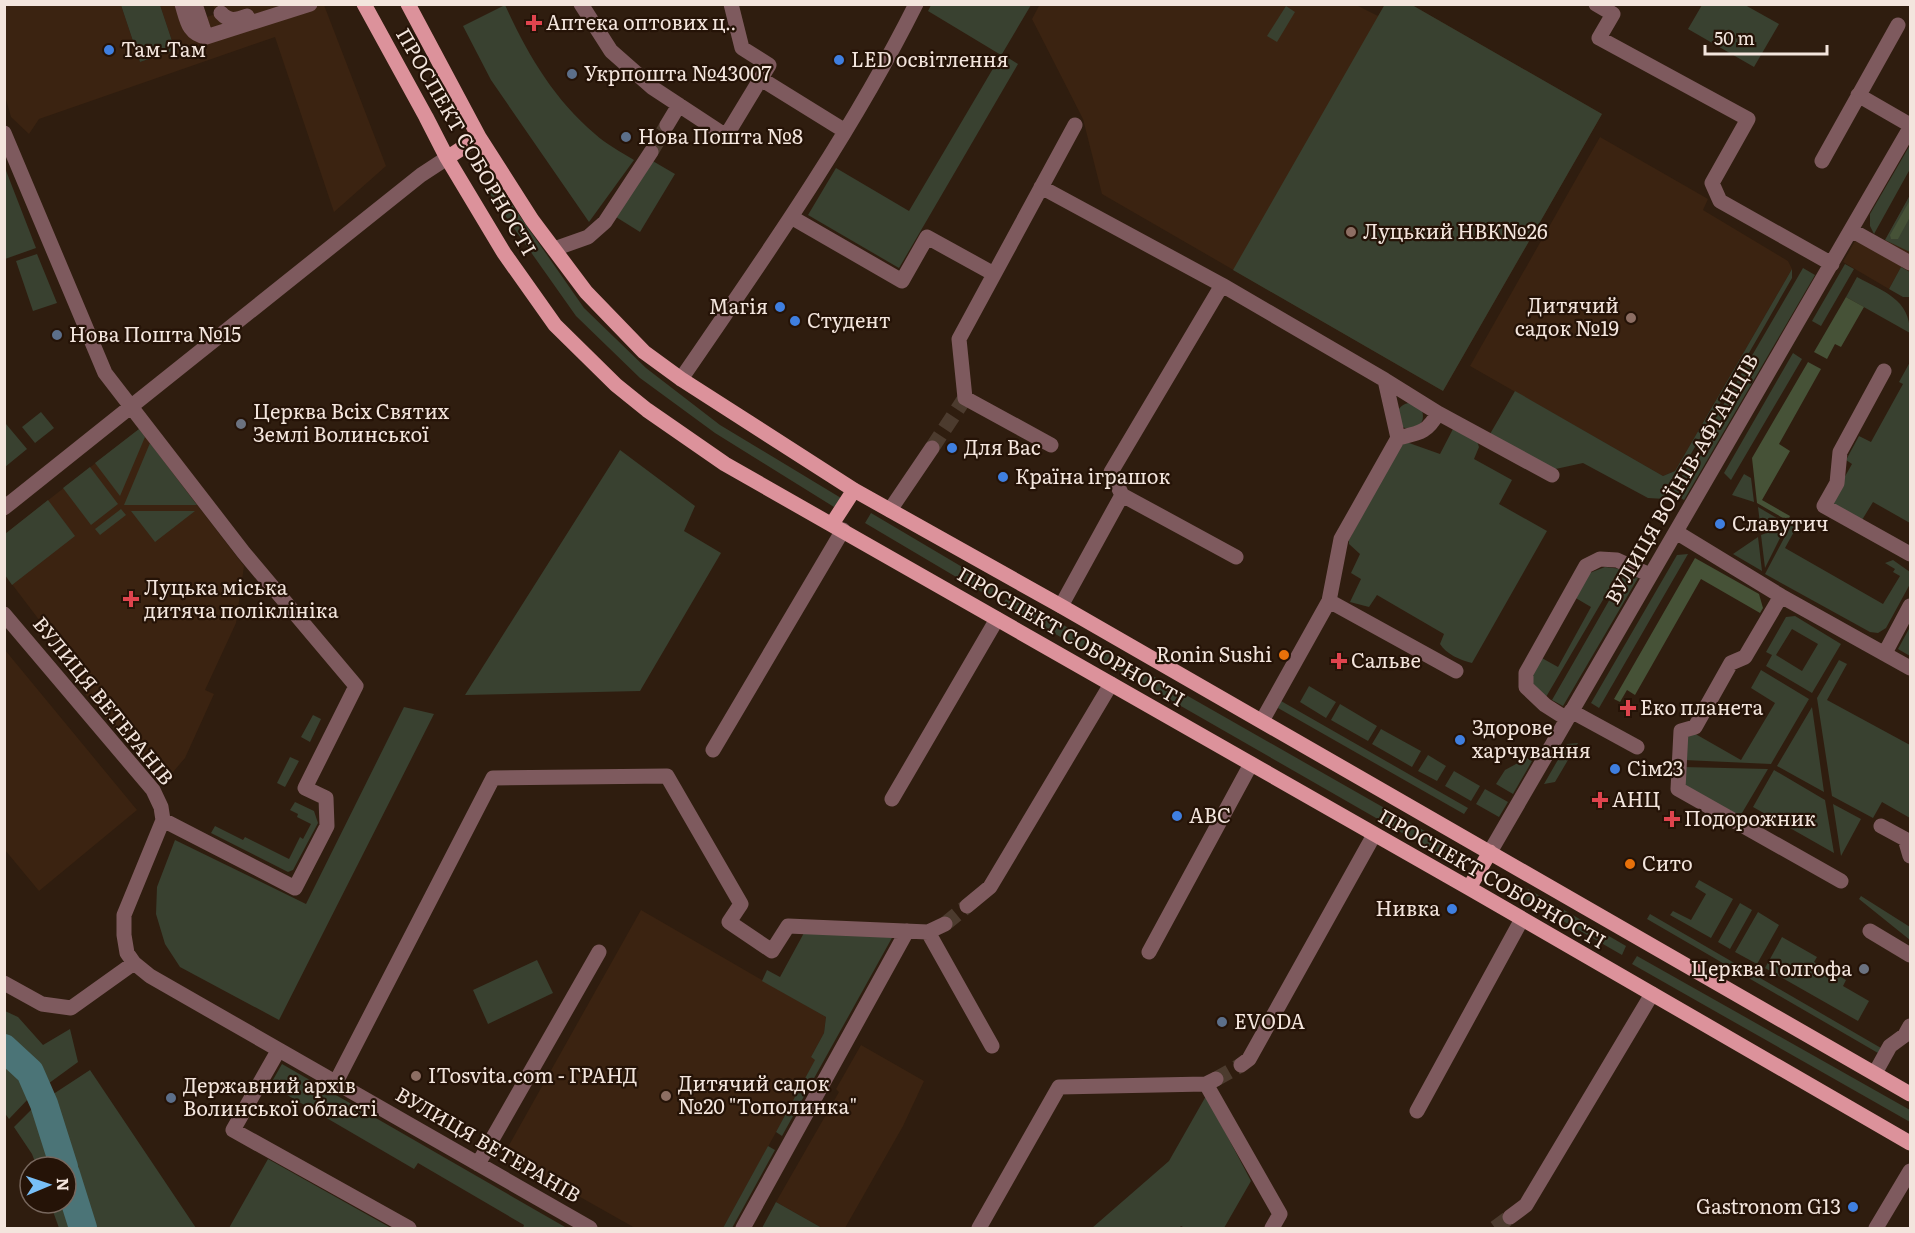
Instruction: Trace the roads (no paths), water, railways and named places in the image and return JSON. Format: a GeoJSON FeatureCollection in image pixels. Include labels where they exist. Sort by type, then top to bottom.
{"type":"FeatureCollection","features":[{"type":"Feature","properties":{"kind":"main road","name":"ПРОСПЕКТ СОБОРНОСТІ"},"geometry":{"type":"LineString","coordinates":[[364,4],[447,158],[504,253],[555,326],[616,385],[647,410],[725,464],[1911,1143]]}},
{"type":"Feature","properties":{"kind":"main road","name":"ПРОСПЕКТ СОБОРНОСТІ"},"geometry":{"type":"LineString","coordinates":[[408,4],[478,137],[532,220],[586,292],[644,352],[681,380],[854,490],[1061,606],[1911,1094]]}},
{"type":"Feature","properties":{"kind":"main road"},"geometry":{"type":"LineString","coordinates":[[447,158],[478,137]]}},
{"type":"Feature","properties":{"kind":"main road"},"geometry":{"type":"LineString","coordinates":[[837,527],[854,490]]}},
{"type":"Feature","properties":{"kind":"main road"},"geometry":{"type":"LineString","coordinates":[[1469,888],[1490,852]]}},
{"type":"Feature","properties":{"kind":"street"},"geometry":{"type":"LineString","coordinates":[[182,4],[189,28],[195,34],[206,37],[310,4]]}},
{"type":"Feature","properties":{"kind":"street"},"geometry":{"type":"LineString","coordinates":[[195,4],[206,37]]}},
{"type":"Feature","properties":{"kind":"street"},"geometry":{"type":"LineString","coordinates":[[221,12],[226,18],[235,20],[282,4]]}},
{"type":"Feature","properties":{"kind":"street"},"geometry":{"type":"LineString","coordinates":[[581,4],[612,51],[653,88],[726,136],[769,65],[742,48],[731,4]]}},
{"type":"Feature","properties":{"kind":"street"},"geometry":{"type":"LineString","coordinates":[[681,380],[791,217],[845,130],[916,4]]}},
{"type":"Feature","properties":{"kind":"street"},"geometry":{"type":"LineString","coordinates":[[1596,4],[1612,14],[1599,38],[1748,119],[1712,183],[1720,201],[1832,264]]}},
{"type":"Feature","properties":{"kind":"street"},"geometry":{"type":"LineString","coordinates":[[1822,161],[1898,26]]}},
{"type":"Feature","properties":{"kind":"street"},"geometry":{"type":"LineString","coordinates":[[760,79],[845,130]]}},
{"type":"Feature","properties":{"kind":"street"},"geometry":{"type":"LineString","coordinates":[[1858,95],[1911,126]]}},
{"type":"Feature","properties":{"kind":"street"},"geometry":{"type":"LineString","coordinates":[[667,125],[679,105]]}},
{"type":"Feature","properties":{"kind":"street"},"geometry":{"type":"LineString","coordinates":[[1051,445],[965,398],[959,339],[1075,125]]}},
{"type":"Feature","properties":{"kind":"street","name":"ВУЛИЦЯ ВОЇНІВ-АФГАНЦІВ"},"geometry":{"type":"LineString","coordinates":[[1490,852],[1911,126]]}},
{"type":"Feature","properties":{"kind":"street"},"geometry":{"type":"LineString","coordinates":[[4,133],[105,373],[244,553],[356,686],[305,788],[326,798],[327,826],[295,888],[163,820],[124,915],[127,953],[134,963],[71,1008],[42,1004],[4,983]]}},
{"type":"Feature","properties":{"kind":"street"},"geometry":{"type":"LineString","coordinates":[[554,249],[588,237],[604,222],[651,152]]}},
{"type":"Feature","properties":{"kind":"street"},"geometry":{"type":"LineString","coordinates":[[4,508],[421,175],[447,158]]}},
{"type":"Feature","properties":{"kind":"street"},"geometry":{"type":"LineString","coordinates":[[1041,187],[1222,285],[1438,413],[1552,476]]}},
{"type":"Feature","properties":{"kind":"street"},"geometry":{"type":"LineString","coordinates":[[791,217],[902,281],[927,237],[994,274]]}},
{"type":"Feature","properties":{"kind":"street"},"geometry":{"type":"LineString","coordinates":[[1851,230],[1911,263]]}},
{"type":"Feature","properties":{"kind":"street"},"geometry":{"type":"LineString","coordinates":[[1222,285],[1111,472],[1122,495],[1236,557]]}},
{"type":"Feature","properties":{"kind":"street"},"geometry":{"type":"LineString","coordinates":[[1884,371],[1840,452],[1837,483],[1824,506],[1911,554]]}},
{"type":"Feature","properties":{"kind":"street"},"geometry":{"type":"LineString","coordinates":[[1262,721],[1329,601],[1341,539],[1398,438],[1385,380]]}},
{"type":"Feature","properties":{"kind":"street"},"geometry":{"type":"LineString","coordinates":[[1398,438],[1424,432],[1431,426],[1438,413]]}},
{"type":"Feature","properties":{"kind":"street"},"geometry":{"type":"LineString","coordinates":[[890,510],[932,448]]}},
{"type":"Feature","properties":{"kind":"street"},"geometry":{"type":"LineString","coordinates":[[1061,606],[1122,495]]}},
{"type":"Feature","properties":{"kind":"street"},"geometry":{"type":"LineString","coordinates":[[713,750],[837,527]]}},
{"type":"Feature","properties":{"kind":"street"},"geometry":{"type":"LineString","coordinates":[[1676,532],[1781,596],[1911,668]]}},
{"type":"Feature","properties":{"kind":"street"},"geometry":{"type":"LineString","coordinates":[[1636,747],[1545,705],[1526,687],[1526,673],[1586,566],[1599,559],[1617,560],[1650,575]]}},
{"type":"Feature","properties":{"kind":"street"},"geometry":{"type":"LineString","coordinates":[[1781,596],[1745,657],[1731,663],[1695,727],[1681,731],[1678,789],[1841,881]]}},
{"type":"Feature","properties":{"kind":"street"},"geometry":{"type":"LineString","coordinates":[[1329,601],[1456,671]]}},
{"type":"Feature","properties":{"kind":"street"},"geometry":{"type":"LineString","coordinates":[[1885,653],[1911,606]]}},
{"type":"Feature","properties":{"kind":"street","name":"ВУЛИЦЯ ВЕТЕРАНІВ"},"geometry":{"type":"LineString","coordinates":[[4,614],[153,790],[161,807],[163,820]]}},
{"type":"Feature","properties":{"kind":"street"},"geometry":{"type":"LineString","coordinates":[[892,799],[997,619]]}},
{"type":"Feature","properties":{"kind":"street"},"geometry":{"type":"LineString","coordinates":[[967,906],[990,887],[1111,684]]}},
{"type":"Feature","properties":{"kind":"street"},"geometry":{"type":"LineString","coordinates":[[1149,952],[1251,764]]}},
{"type":"Feature","properties":{"kind":"street"},"geometry":{"type":"LineString","coordinates":[[336,1082],[493,778],[667,776],[741,904],[729,922],[772,951],[788,926],[928,932],[945,924]]}},
{"type":"Feature","properties":{"kind":"street"},"geometry":{"type":"LineString","coordinates":[[1881,826],[1905,840],[1911,856]]}},
{"type":"Feature","properties":{"kind":"street"},"geometry":{"type":"LineString","coordinates":[[1240,1065],[1249,1059],[1374,835]]}},
{"type":"Feature","properties":{"kind":"street"},"geometry":{"type":"LineString","coordinates":[[1417,1111],[1522,919]]}},
{"type":"Feature","properties":{"kind":"street"},"geometry":{"type":"LineString","coordinates":[[743,1228],[907,931]]}},
{"type":"Feature","properties":{"kind":"street"},"geometry":{"type":"LineString","coordinates":[[1870,931],[1911,955]]}},
{"type":"Feature","properties":{"kind":"street"},"geometry":{"type":"LineString","coordinates":[[928,932],[992,1046]]}},
{"type":"Feature","properties":{"kind":"street"},"geometry":{"type":"LineString","coordinates":[[478,1164],[599,951]]}},
{"type":"Feature","properties":{"kind":"street","name":"ВУЛИЦЯ ВЕТЕРАНІВ"},"geometry":{"type":"LineString","coordinates":[[134,963],[150,976],[478,1164],[574,1224],[590,1228]]}},
{"type":"Feature","properties":{"kind":"street"},"geometry":{"type":"LineString","coordinates":[[1510,1217],[1526,1205],[1652,994]]}},
{"type":"Feature","properties":{"kind":"street"},"geometry":{"type":"LineString","coordinates":[[1875,1073],[1890,1046],[1905,1035],[1911,1026]]}},
{"type":"Feature","properties":{"kind":"street"},"geometry":{"type":"LineString","coordinates":[[278,1050],[234,1130],[409,1228]]}},
{"type":"Feature","properties":{"kind":"street"},"geometry":{"type":"LineString","coordinates":[[979,1228],[1059,1087],[1211,1081],[1280,1214],[1272,1228]]}},
{"type":"Feature","properties":{"kind":"street"},"geometry":{"type":"LineString","coordinates":[[1876,1228],[1911,1171]]}},
{"type":"Feature","properties":{"kind":"waterway"},"geometry":{"type":"LineString","coordinates":[[4,1048],[30,1072],[44,1104],[60,1155]]}},
{"type":"Feature","properties":{"kind":"waterway"},"geometry":{"type":"LineString","coordinates":[[78,1212],[83,1228]]}},
{"type":"Feature","properties":{"kind":"tunnel"},"geometry":{"type":"LineString","coordinates":[[651,152],[667,125]]}},
{"type":"Feature","properties":{"kind":"tunnel"},"geometry":{"type":"LineString","coordinates":[[932,448],[965,398]]}},
{"type":"Feature","properties":{"kind":"tunnel"},"geometry":{"type":"LineString","coordinates":[[945,924],[967,906]]}},
{"type":"Feature","properties":{"kind":"tunnel"},"geometry":{"type":"LineString","coordinates":[[1216,1079],[1241,1065]]}},
{"type":"Feature","properties":{"kind":"tunnel"},"geometry":{"type":"LineString","coordinates":[[1495,1228],[1510,1217]]}},
{"type":"Feature","properties":{"kind":"place","name":"Аптека оптових ц‥"},"geometry":{"type":"Point","coordinates":[534,23]}},
{"type":"Feature","properties":{"kind":"place","name":"Там-Там"},"geometry":{"type":"Point","coordinates":[109,50]}},
{"type":"Feature","properties":{"kind":"place","name":"LED освітлення"},"geometry":{"type":"Point","coordinates":[839,60]}},
{"type":"Feature","properties":{"kind":"place","name":"Укрпошта №43007"},"geometry":{"type":"Point","coordinates":[572,74]}},
{"type":"Feature","properties":{"kind":"place","name":"Нова Пошта №8"},"geometry":{"type":"Point","coordinates":[626,137]}},
{"type":"Feature","properties":{"kind":"place","name":"Луцький НВК№26"},"geometry":{"type":"Point","coordinates":[1351,232]}},
{"type":"Feature","properties":{"kind":"place","name":"Магія"},"geometry":{"type":"Point","coordinates":[780,307]}},
{"type":"Feature","properties":{"kind":"place","name":"Дитячий садок №19"},"geometry":{"type":"Point","coordinates":[1631,318]}},
{"type":"Feature","properties":{"kind":"place","name":"Студент"},"geometry":{"type":"Point","coordinates":[795,321]}},
{"type":"Feature","properties":{"kind":"place","name":"Нова Пошта №15"},"geometry":{"type":"Point","coordinates":[57,335]}},
{"type":"Feature","properties":{"kind":"place","name":"Церква Всіх Святих Землі Волинської"},"geometry":{"type":"Point","coordinates":[241,424]}},
{"type":"Feature","properties":{"kind":"place","name":"Для Вас"},"geometry":{"type":"Point","coordinates":[952,448]}},
{"type":"Feature","properties":{"kind":"place","name":"Країна іграшок"},"geometry":{"type":"Point","coordinates":[1003,477]}},
{"type":"Feature","properties":{"kind":"place","name":"Славутич"},"geometry":{"type":"Point","coordinates":[1720,524]}},
{"type":"Feature","properties":{"kind":"place","name":"Луцька міська дитяча поліклініка"},"geometry":{"type":"Point","coordinates":[131,599]}},
{"type":"Feature","properties":{"kind":"place","name":"Ronin Sushi"},"geometry":{"type":"Point","coordinates":[1284,655]}},
{"type":"Feature","properties":{"kind":"place","name":"Сальве"},"geometry":{"type":"Point","coordinates":[1339,661]}},
{"type":"Feature","properties":{"kind":"place","name":"Еко планета"},"geometry":{"type":"Point","coordinates":[1628,708]}},
{"type":"Feature","properties":{"kind":"place","name":"Здорове харчування"},"geometry":{"type":"Point","coordinates":[1460,740]}},
{"type":"Feature","properties":{"kind":"place","name":"Сім23"},"geometry":{"type":"Point","coordinates":[1615,769]}},
{"type":"Feature","properties":{"kind":"place","name":"АНЦ"},"geometry":{"type":"Point","coordinates":[1600,800]}},
{"type":"Feature","properties":{"kind":"place","name":"АВС"},"geometry":{"type":"Point","coordinates":[1177,816]}},
{"type":"Feature","properties":{"kind":"place","name":"Подорожник"},"geometry":{"type":"Point","coordinates":[1672,819]}},
{"type":"Feature","properties":{"kind":"place","name":"Сито"},"geometry":{"type":"Point","coordinates":[1630,864]}},
{"type":"Feature","properties":{"kind":"place","name":"Нивка"},"geometry":{"type":"Point","coordinates":[1452,909]}},
{"type":"Feature","properties":{"kind":"place","name":"Церква Голгофа"},"geometry":{"type":"Point","coordinates":[1864,969]}},
{"type":"Feature","properties":{"kind":"place","name":"EVODA"},"geometry":{"type":"Point","coordinates":[1222,1022]}},
{"type":"Feature","properties":{"kind":"place","name":"ITosvita.com - ГРАНД"},"geometry":{"type":"Point","coordinates":[416,1076]}},
{"type":"Feature","properties":{"kind":"place","name":"Дитячий садок №20 \"Тополинка\""},"geometry":{"type":"Point","coordinates":[666,1096]}},
{"type":"Feature","properties":{"kind":"place","name":"Державний архів Волинської області"},"geometry":{"type":"Point","coordinates":[171,1098]}},
{"type":"Feature","properties":{"kind":"place","name":"Gastronom G13"},"geometry":{"type":"Point","coordinates":[1853,1207]}}]}
